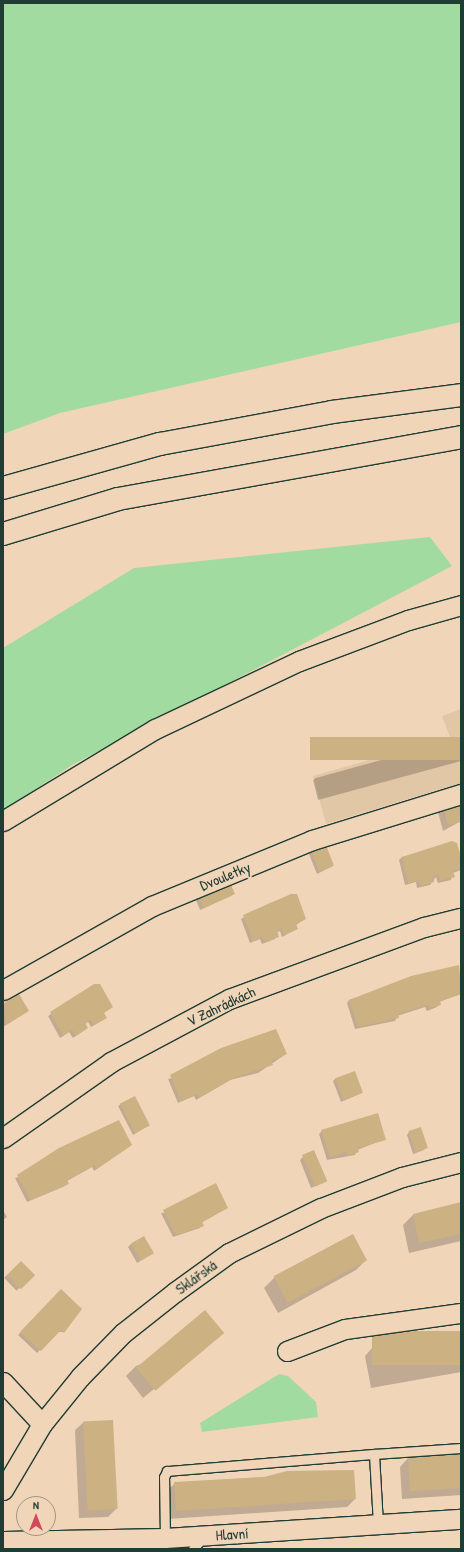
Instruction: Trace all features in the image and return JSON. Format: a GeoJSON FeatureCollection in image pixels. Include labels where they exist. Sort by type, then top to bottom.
{"type":"FeatureCollection","features":[{"type":"Feature","properties":{"kind":"highway"},"geometry":{"type":"LineString","coordinates":[[3,488],[160,444],[332,412],[461,395]]}},
{"type":"Feature","properties":{"kind":"highway"},"geometry":{"type":"LineString","coordinates":[[3,534],[118,499],[461,437]]}},
{"type":"Feature","properties":{"kind":"street"},"geometry":{"type":"LineString","coordinates":[[3,821],[162,726],[299,661],[408,620],[461,605]]}},
{"type":"Feature","properties":{"kind":"street","name":"Dvouletky"},"geometry":{"type":"LineString","coordinates":[[3,990],[152,906],[312,840],[461,794]]}},
{"type":"Feature","properties":{"kind":"street","name":"V Zahrádkách"},"geometry":{"type":"LineString","coordinates":[[3,1138],[111,1062],[230,999],[424,928],[461,918]]}},
{"type":"Feature","properties":{"kind":"street","name":"Sklářská"},"geometry":{"type":"LineString","coordinates":[[3,1490],[42,1424],[80,1377],[123,1333],[230,1253],[321,1208],[402,1177],[461,1162]]}},
{"type":"Feature","properties":{"kind":"street"},"geometry":{"type":"LineString","coordinates":[[287,1351],[345,1329],[461,1313]]}},
{"type":"Feature","properties":{"kind":"street"},"geometry":{"type":"LineString","coordinates":[[3,1382],[42,1424]]}},
{"type":"Feature","properties":{"kind":"street","name":"Hlavní"},"geometry":{"type":"LineString","coordinates":[[3,1541],[98,1545],[165,1538],[199,1542],[378,1524],[461,1519]]}},
{"type":"Feature","properties":{"kind":"lane"},"geometry":{"type":"LineString","coordinates":[[165,1538],[164,1477],[167,1471],[461,1448]]}},
{"type":"Feature","properties":{"kind":"lane"},"geometry":{"type":"LineString","coordinates":[[374,1454],[378,1524]]}},
{"type":"Feature","properties":{"kind":"shaded area"},"geometry":{"type":"Polygon","coordinates":[[[461,709],[461,783],[326,824],[313,776],[450,737],[442,716],[461,709]]]}},
{"type":"Feature","properties":{"kind":"green space"},"geometry":{"type":"Polygon","coordinates":[[[3,3],[461,3],[461,322],[60,413],[3,434],[3,3]]]}},
{"type":"Feature","properties":{"kind":"green space"},"geometry":{"type":"Polygon","coordinates":[[[430,537],[452,566],[72,765],[3,811],[3,648],[134,568],[430,537]]]}},
{"type":"Feature","properties":{"kind":"green space"},"geometry":{"type":"Polygon","coordinates":[[[279,1374],[288,1376],[316,1402],[318,1417],[202,1432],[200,1423],[279,1374]]]}},
{"type":"Feature","properties":{"kind":"building"},"geometry":{"type":"Polygon","coordinates":[[[310,737],[461,737],[461,760],[310,760],[310,737]]]}},
{"type":"Feature","properties":{"kind":"building"},"geometry":{"type":"Polygon","coordinates":[[[461,801],[461,822],[448,825],[443,805],[461,801]]]}},
{"type":"Feature","properties":{"kind":"building"},"geometry":{"type":"Polygon","coordinates":[[[452,841],[457,843],[461,857],[461,870],[453,871],[455,877],[440,881],[439,875],[433,876],[434,882],[420,886],[419,880],[408,883],[402,857],[452,841]]]}},
{"type":"Feature","properties":{"kind":"building"},"geometry":{"type":"Polygon","coordinates":[[[326,845],[334,866],[319,871],[311,851],[326,845]]]}},
{"type":"Feature","properties":{"kind":"building"},"geometry":{"type":"Polygon","coordinates":[[[230,883],[235,894],[204,908],[199,897],[230,883]]]}},
{"type":"Feature","properties":{"kind":"building"},"geometry":{"type":"Polygon","coordinates":[[[291,894],[297,894],[306,919],[296,924],[298,929],[284,935],[282,929],[277,931],[279,937],[265,942],[262,937],[253,941],[243,915],[291,894]]]}},
{"type":"Feature","properties":{"kind":"building"},"geometry":{"type":"Polygon","coordinates":[[[459,965],[461,994],[440,1001],[441,1005],[429,1008],[428,1005],[398,1014],[399,1018],[358,1027],[349,1000],[411,976],[459,965]]]}},
{"type":"Feature","properties":{"kind":"building"},"geometry":{"type":"Polygon","coordinates":[[[94,984],[100,984],[113,1007],[104,1013],[107,1018],[94,1025],[91,1020],[85,1023],[88,1028],[76,1036],[72,1030],[63,1036],[50,1012],[94,984]]]}},
{"type":"Feature","properties":{"kind":"building"},"geometry":{"type":"Polygon","coordinates":[[[19,994],[29,1011],[6,1025],[3,1004],[19,994]]]}},
{"type":"Feature","properties":{"kind":"building"},"geometry":{"type":"Polygon","coordinates":[[[276,1029],[287,1054],[271,1061],[273,1065],[234,1078],[199,1098],[197,1094],[181,1101],[170,1075],[221,1048],[276,1029]]]}},
{"type":"Feature","properties":{"kind":"building"},"geometry":{"type":"Polygon","coordinates":[[[355,1071],[363,1093],[343,1100],[335,1078],[355,1071]]]}},
{"type":"Feature","properties":{"kind":"building"},"geometry":{"type":"Polygon","coordinates":[[[135,1096],[150,1125],[135,1133],[120,1104],[135,1096]]]}},
{"type":"Feature","properties":{"kind":"building"},"geometry":{"type":"Polygon","coordinates":[[[378,1113],[386,1140],[358,1148],[359,1152],[347,1156],[346,1152],[330,1157],[321,1130],[378,1113]]]}},
{"type":"Feature","properties":{"kind":"building"},"geometry":{"type":"Polygon","coordinates":[[[119,1120],[132,1145],[97,1169],[95,1165],[67,1180],[69,1184],[30,1200],[17,1175],[59,1148],[119,1120]]]}},
{"type":"Feature","properties":{"kind":"building"},"geometry":{"type":"Polygon","coordinates":[[[421,1127],[428,1148],[415,1152],[409,1131],[421,1127]]]}},
{"type":"Feature","properties":{"kind":"building"},"geometry":{"type":"Polygon","coordinates":[[[314,1150],[327,1181],[315,1186],[302,1155],[314,1150]]]}},
{"type":"Feature","properties":{"kind":"building"},"geometry":{"type":"Polygon","coordinates":[[[216,1183],[228,1208],[202,1222],[204,1226],[176,1235],[163,1210],[216,1183]]]}},
{"type":"Feature","properties":{"kind":"building"},"geometry":{"type":"Polygon","coordinates":[[[461,1202],[461,1234],[419,1243],[413,1214],[461,1202]]]}},
{"type":"Feature","properties":{"kind":"building"},"geometry":{"type":"Polygon","coordinates":[[[353,1234],[367,1260],[288,1303],[274,1276],[353,1234]]]}},
{"type":"Feature","properties":{"kind":"building"},"geometry":{"type":"Polygon","coordinates":[[[144,1236],[154,1253],[141,1261],[131,1244],[144,1236]]]}},
{"type":"Feature","properties":{"kind":"building"},"geometry":{"type":"Polygon","coordinates":[[[21,1261],[35,1275],[21,1289],[7,1275],[21,1261]]]}},
{"type":"Feature","properties":{"kind":"building"},"geometry":{"type":"Polygon","coordinates":[[[61,1289],[82,1309],[64,1333],[61,1330],[41,1351],[20,1332],[61,1289]]]}},
{"type":"Feature","properties":{"kind":"building"},"geometry":{"type":"Polygon","coordinates":[[[205,1310],[224,1333],[155,1391],[136,1368],[205,1310]]]}},
{"type":"Feature","properties":{"kind":"building"},"geometry":{"type":"Polygon","coordinates":[[[372,1331],[461,1331],[461,1365],[372,1365],[372,1331]]]}},
{"type":"Feature","properties":{"kind":"building"},"geometry":{"type":"Polygon","coordinates":[[[113,1420],[118,1509],[88,1510],[83,1422],[113,1420]]]}},
{"type":"Feature","properties":{"kind":"building"},"geometry":{"type":"Polygon","coordinates":[[[429,1454],[461,1454],[461,1488],[410,1491],[408,1457],[429,1454]]]}},
{"type":"Feature","properties":{"kind":"building"},"geometry":{"type":"Polygon","coordinates":[[[354,1470],[356,1499],[176,1511],[174,1482],[264,1477],[287,1471],[354,1470]]]}}]}
